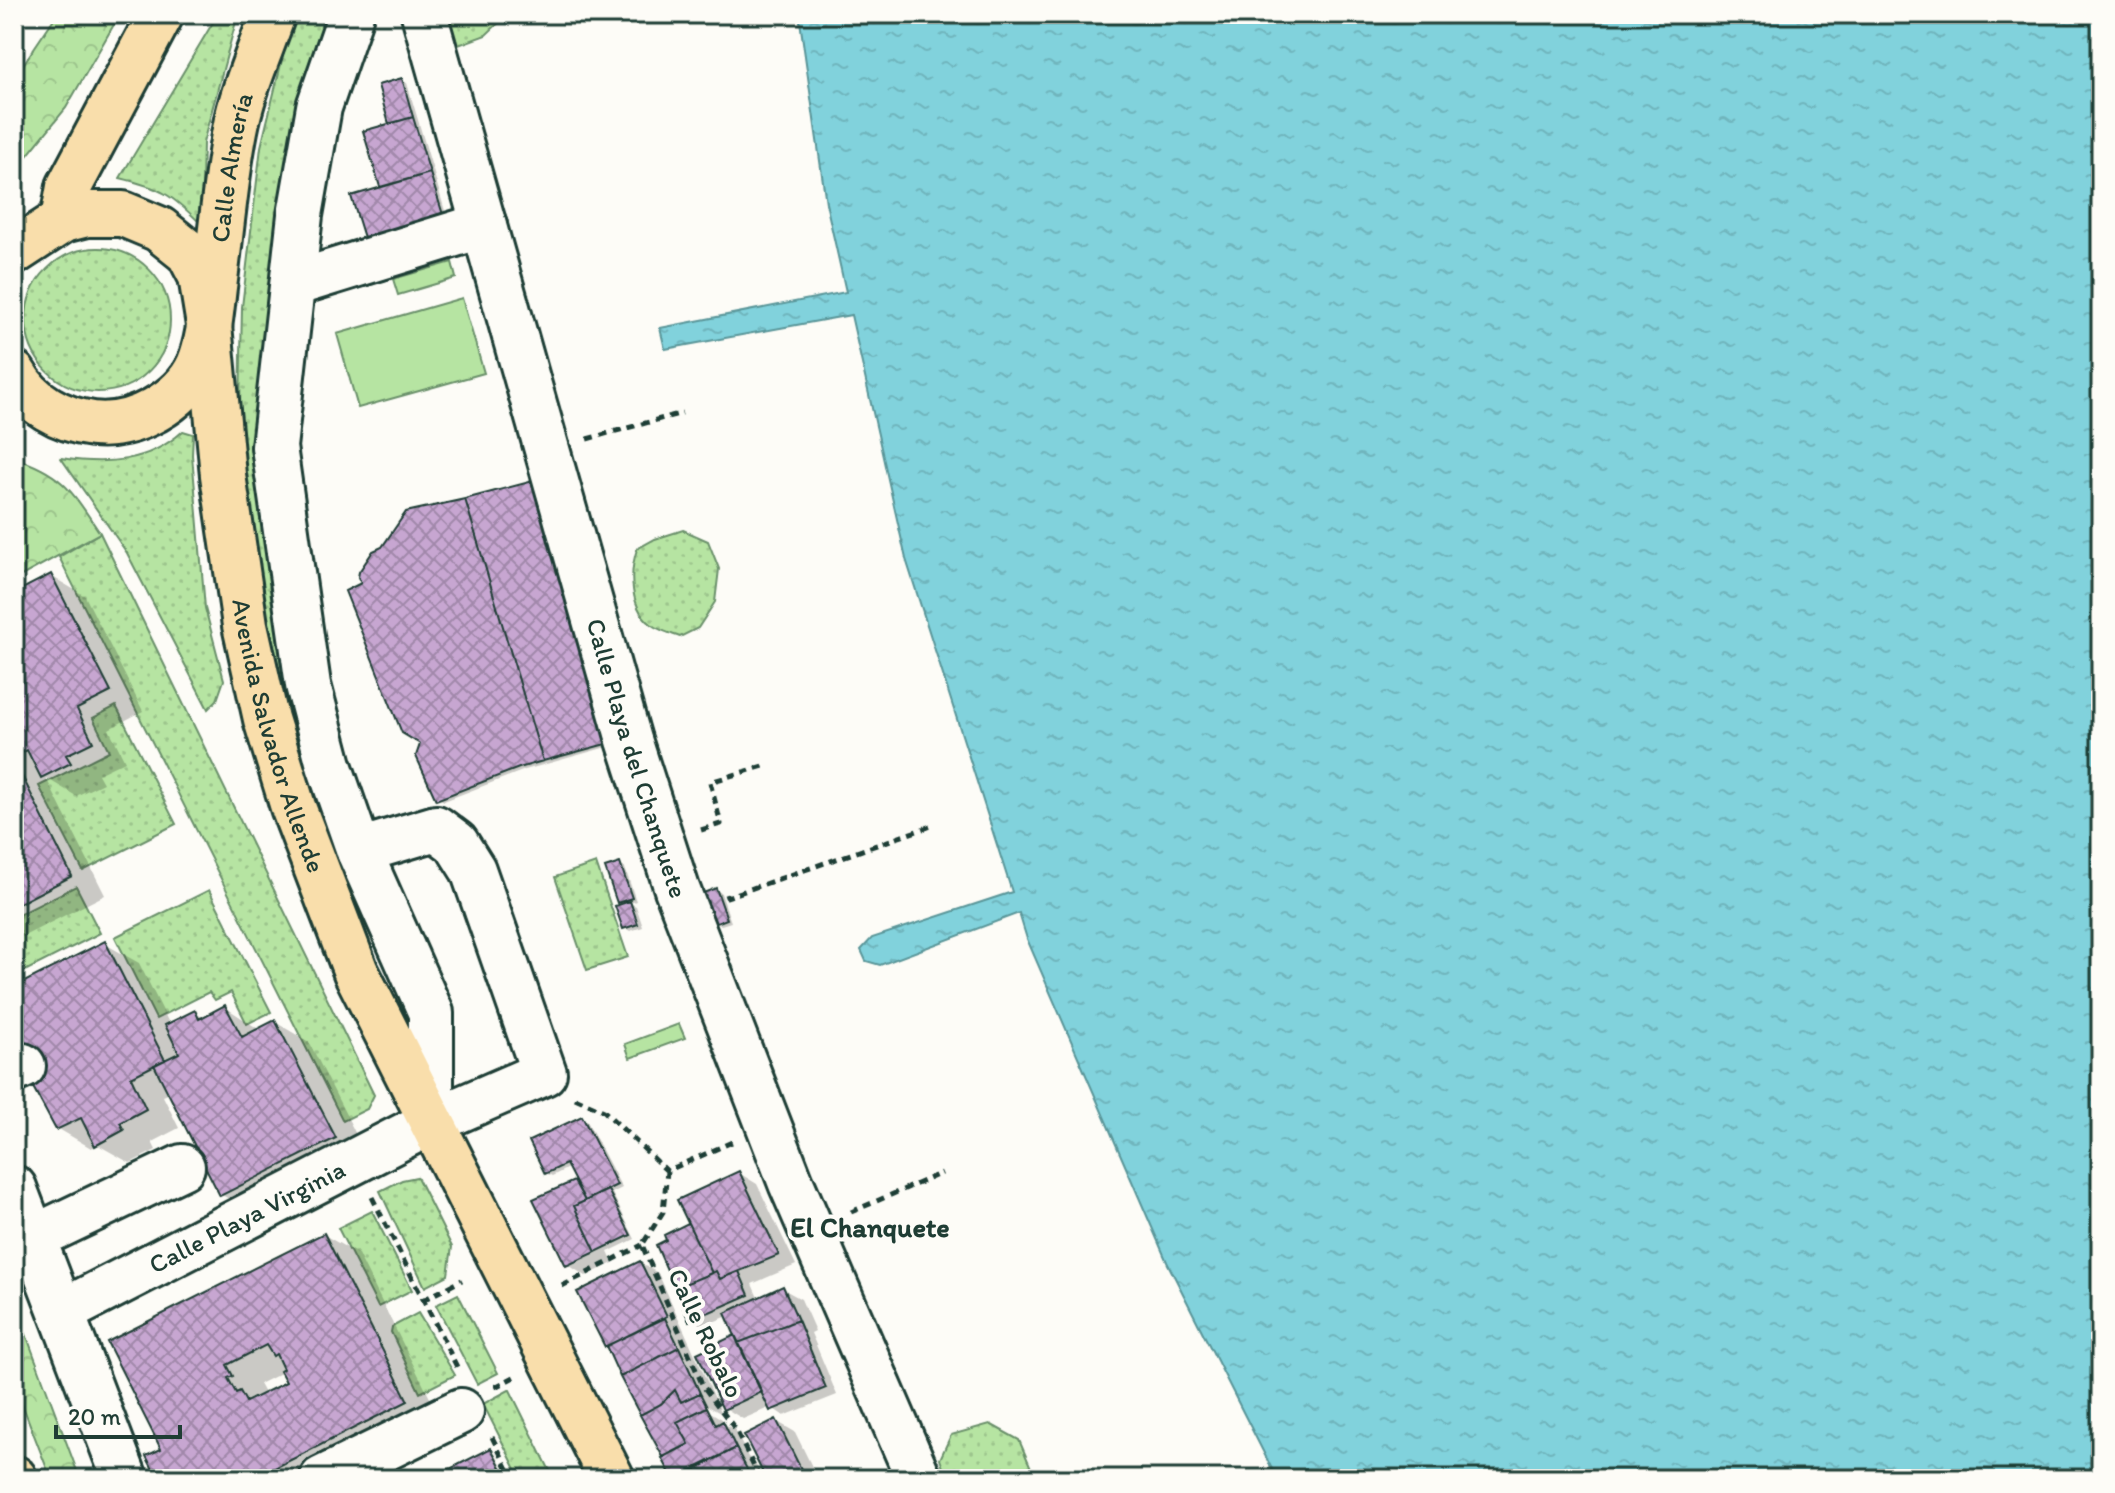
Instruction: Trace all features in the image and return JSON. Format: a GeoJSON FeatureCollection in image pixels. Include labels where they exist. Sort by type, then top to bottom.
{"type":"FeatureCollection","features":[{"type":"Feature","properties":{"kind":"main road"},"geometry":{"type":"LineString","coordinates":[[30,245],[69,187],[161,14]]}},
{"type":"Feature","properties":{"kind":"main road","name":"Calle Almería"},"geometry":{"type":"LineString","coordinates":[[209,325],[235,128],[273,14]]}},
{"type":"Feature","properties":{"kind":"main road","name":"Avenida Salvador Allende"},"geometry":{"type":"LineString","coordinates":[[30,245],[87,214],[123,214],[159,229],[189,253],[201,276],[209,325],[225,490],[245,625],[266,719],[293,807],[356,972],[612,1479]]}},
{"type":"Feature","properties":{"kind":"main road","name":"Avenida Salvador Allende"},"geometry":{"type":"LineString","coordinates":[[22,393],[67,419],[96,425],[135,420],[177,395],[198,366],[209,325]]}},
{"type":"Feature","properties":{"kind":"street"},"geometry":{"type":"LineString","coordinates":[[351,14],[319,107],[300,215],[274,447],[308,685],[329,765],[359,851],[431,1013],[431,1122]]}},
{"type":"Feature","properties":{"kind":"street","name":"Calle Playa del Chanquete"},"geometry":{"type":"LineString","coordinates":[[424,14],[629,740],[680,898],[769,1126],[919,1479]]}},
{"type":"Feature","properties":{"kind":"street"},"geometry":{"type":"LineString","coordinates":[[293,284],[484,225]]}},
{"type":"Feature","properties":{"kind":"street"},"geometry":{"type":"LineString","coordinates":[[359,851],[436,828],[456,843],[473,870],[532,1077]]}},
{"type":"Feature","properties":{"kind":"street","name":"Calle Playa Virginia"},"geometry":{"type":"LineString","coordinates":[[62,1312],[431,1122],[532,1077]]}},
{"type":"Feature","properties":{"kind":"street"},"geometry":{"type":"LineString","coordinates":[[33,1238],[182,1167]]}},
{"type":"Feature","properties":{"kind":"street"},"geometry":{"type":"LineString","coordinates":[[14,1188],[62,1312],[113,1393],[125,1479]]}},
{"type":"Feature","properties":{"kind":"street"},"geometry":{"type":"LineString","coordinates":[[322,1479],[470,1405]]}},
{"type":"Feature","properties":{"kind":"path"},"geometry":{"type":"LineString","coordinates":[[547,450],[682,413]]}},
{"type":"Feature","properties":{"kind":"path"},"geometry":{"type":"LineString","coordinates":[[662,843],[721,824],[710,782],[767,765]]}},
{"type":"Feature","properties":{"kind":"path"},"geometry":{"type":"LineString","coordinates":[[680,898],[722,882],[727,897],[934,825]]}},
{"type":"Feature","properties":{"kind":"path"},"geometry":{"type":"LineString","coordinates":[[532,1077],[604,1111],[667,1171],[769,1126]]}},
{"type":"Feature","properties":{"kind":"path"},"geometry":{"type":"LineString","coordinates":[[366,1156],[364,1180],[470,1405],[513,1479]]}},
{"type":"Feature","properties":{"kind":"path","name":"Calle Robalo"},"geometry":{"type":"LineString","coordinates":[[562,1286],[642,1245],[663,1212],[667,1171]]}},
{"type":"Feature","properties":{"kind":"path"},"geometry":{"type":"LineString","coordinates":[[812,1229],[942,1173]]}},
{"type":"Feature","properties":{"kind":"path","name":"Calle Robalo"},"geometry":{"type":"LineString","coordinates":[[642,1245],[703,1386],[736,1430],[760,1479]]}},
{"type":"Feature","properties":{"kind":"path"},"geometry":{"type":"LineString","coordinates":[[423,1300],[462,1280]]}},
{"type":"Feature","properties":{"kind":"path"},"geometry":{"type":"LineString","coordinates":[[501,1384],[514,1377]]}},
{"type":"Feature","properties":{"kind":"green space"},"geometry":{"type":"Polygon","coordinates":[[[57,14],[120,14],[66,108],[14,172],[14,78],[57,14]]]}},
{"type":"Feature","properties":{"kind":"green space"},"geometry":{"type":"Polygon","coordinates":[[[218,14],[238,14],[203,143],[201,224],[165,194],[120,178],[218,14]]]}},
{"type":"Feature","properties":{"kind":"green space"},"geometry":{"type":"Polygon","coordinates":[[[293,14],[332,14],[259,453],[412,1014],[352,900],[310,801],[272,649],[239,456],[242,307],[261,147],[293,14]]]}},
{"type":"Feature","properties":{"kind":"green space"},"geometry":{"type":"Polygon","coordinates":[[[444,14],[508,14],[486,35],[453,47],[444,14]]]}},
{"type":"Feature","properties":{"kind":"green space"},"geometry":{"type":"Polygon","coordinates":[[[98,248],[126,253],[149,269],[165,292],[170,320],[165,348],[149,371],[126,387],[98,392],[70,387],[47,371],[31,348],[26,320],[31,292],[47,269],[70,253],[98,248]]]}},
{"type":"Feature","properties":{"kind":"green space"},"geometry":{"type":"Polygon","coordinates":[[[452,262],[456,278],[398,295],[393,279],[452,262]]]}},
{"type":"Feature","properties":{"kind":"green space"},"geometry":{"type":"Polygon","coordinates":[[[462,298],[484,373],[358,408],[337,334],[462,298]]]}},
{"type":"Feature","properties":{"kind":"green space"},"geometry":{"type":"Polygon","coordinates":[[[183,431],[193,434],[192,455],[205,608],[224,680],[217,700],[208,709],[127,553],[61,458],[94,461],[126,459],[156,450],[183,431]]]}},
{"type":"Feature","properties":{"kind":"green space"},"geometry":{"type":"Polygon","coordinates":[[[14,458],[56,478],[100,533],[14,580],[14,458]]]}},
{"type":"Feature","properties":{"kind":"green space"},"geometry":{"type":"Polygon","coordinates":[[[683,530],[708,541],[719,569],[715,602],[698,628],[680,637],[646,620],[636,601],[632,580],[637,549],[683,530]]]}},
{"type":"Feature","properties":{"kind":"green space"},"geometry":{"type":"Polygon","coordinates":[[[100,533],[374,1095],[367,1109],[343,1121],[59,557],[100,533]]]}},
{"type":"Feature","properties":{"kind":"green space"},"geometry":{"type":"Polygon","coordinates":[[[116,706],[176,824],[83,871],[39,786],[109,751],[93,718],[116,706]]]}},
{"type":"Feature","properties":{"kind":"green space"},"geometry":{"type":"Polygon","coordinates":[[[596,863],[628,957],[587,970],[555,877],[596,863]]]}},
{"type":"Feature","properties":{"kind":"green space"},"geometry":{"type":"Polygon","coordinates":[[[76,886],[100,933],[25,971],[14,950],[14,917],[76,886]]]}},
{"type":"Feature","properties":{"kind":"green space"},"geometry":{"type":"Polygon","coordinates":[[[209,890],[271,1012],[247,1024],[231,992],[215,1000],[209,992],[156,1019],[115,937],[209,890]]]}},
{"type":"Feature","properties":{"kind":"green space"},"geometry":{"type":"Polygon","coordinates":[[[679,1024],[685,1038],[630,1058],[625,1044],[679,1024]]]}},
{"type":"Feature","properties":{"kind":"green space"},"geometry":{"type":"Polygon","coordinates":[[[417,1177],[452,1247],[448,1275],[425,1287],[380,1191],[402,1180],[417,1177]]]}},
{"type":"Feature","properties":{"kind":"green space"},"geometry":{"type":"Polygon","coordinates":[[[372,1211],[412,1290],[378,1307],[338,1228],[372,1211]]]}},
{"type":"Feature","properties":{"kind":"green space"},"geometry":{"type":"Polygon","coordinates":[[[458,1294],[498,1373],[477,1384],[436,1305],[458,1294]]]}},
{"type":"Feature","properties":{"kind":"green space"},"geometry":{"type":"Polygon","coordinates":[[[14,1302],[80,1479],[51,1479],[14,1383],[14,1302]]]}},
{"type":"Feature","properties":{"kind":"green space"},"geometry":{"type":"Polygon","coordinates":[[[418,1313],[455,1375],[420,1393],[391,1332],[392,1327],[418,1313]]]}},
{"type":"Feature","properties":{"kind":"green space"},"geometry":{"type":"Polygon","coordinates":[[[510,1390],[554,1479],[521,1479],[483,1404],[510,1390]]]}},
{"type":"Feature","properties":{"kind":"green space"},"geometry":{"type":"Polygon","coordinates":[[[990,1424],[1019,1440],[1031,1468],[1025,1479],[947,1479],[940,1459],[951,1435],[990,1424]]]}},
{"type":"Feature","properties":{"kind":"water"},"geometry":{"type":"Polygon","coordinates":[[[799,14],[2101,14],[2101,1479],[1277,1479],[1167,1262],[1027,939],[1019,913],[880,965],[866,961],[861,950],[872,938],[1012,892],[906,559],[851,315],[665,349],[660,328],[846,292],[826,203],[799,14]]]}},
{"type":"Feature","properties":{"kind":"building"},"geometry":{"type":"Polygon","coordinates":[[[402,78],[413,117],[389,124],[378,85],[402,78]]]}},
{"type":"Feature","properties":{"kind":"building"},"geometry":{"type":"Polygon","coordinates":[[[413,117],[430,173],[380,187],[363,131],[413,117]]]}},
{"type":"Feature","properties":{"kind":"building"},"geometry":{"type":"Polygon","coordinates":[[[430,173],[444,218],[365,241],[351,196],[430,173]]]}},
{"type":"Feature","properties":{"kind":"building"},"geometry":{"type":"Polygon","coordinates":[[[541,479],[617,741],[543,761],[465,499],[541,479]]]}},
{"type":"Feature","properties":{"kind":"building"},"geometry":{"type":"Polygon","coordinates":[[[465,499],[543,761],[436,800],[416,756],[420,744],[402,733],[345,591],[361,583],[359,572],[373,551],[382,547],[406,512],[465,499]]]}},
{"type":"Feature","properties":{"kind":"building"},"geometry":{"type":"Polygon","coordinates":[[[51,574],[111,692],[77,709],[93,742],[66,755],[71,763],[41,778],[27,750],[14,757],[14,593],[51,574]]]}},
{"type":"Feature","properties":{"kind":"building"},"geometry":{"type":"Polygon","coordinates":[[[14,760],[72,876],[14,906],[14,760]]]}},
{"type":"Feature","properties":{"kind":"building"},"geometry":{"type":"Polygon","coordinates":[[[620,863],[632,898],[617,903],[605,868],[620,863]]]}},
{"type":"Feature","properties":{"kind":"building"},"geometry":{"type":"Polygon","coordinates":[[[716,888],[727,919],[714,924],[703,893],[716,888]]]}},
{"type":"Feature","properties":{"kind":"building"},"geometry":{"type":"Polygon","coordinates":[[[630,901],[638,924],[623,929],[615,906],[630,901]]]}},
{"type":"Feature","properties":{"kind":"building"},"geometry":{"type":"Polygon","coordinates":[[[105,941],[165,1060],[131,1077],[146,1109],[120,1123],[124,1130],[95,1146],[81,1118],[56,1130],[34,1089],[14,1048],[14,987],[105,941]]]}},
{"type":"Feature","properties":{"kind":"building"},"geometry":{"type":"Polygon","coordinates":[[[225,1005],[242,1037],[275,1020],[336,1138],[220,1196],[154,1065],[179,1053],[165,1025],[195,1010],[199,1019],[225,1005]]]}},
{"type":"Feature","properties":{"kind":"building"},"geometry":{"type":"Polygon","coordinates":[[[582,1116],[617,1185],[585,1201],[566,1164],[545,1174],[529,1141],[582,1116]]]}},
{"type":"Feature","properties":{"kind":"building"},"geometry":{"type":"Polygon","coordinates":[[[739,1171],[779,1255],[720,1279],[716,1271],[712,1273],[677,1200],[739,1171]]]}},
{"type":"Feature","properties":{"kind":"building"},"geometry":{"type":"Polygon","coordinates":[[[574,1181],[585,1201],[574,1206],[596,1252],[566,1266],[533,1199],[574,1181]]]}},
{"type":"Feature","properties":{"kind":"building"},"geometry":{"type":"Polygon","coordinates":[[[608,1190],[631,1235],[596,1252],[574,1206],[608,1190]]]}},
{"type":"Feature","properties":{"kind":"building"},"geometry":{"type":"Polygon","coordinates":[[[688,1223],[712,1273],[675,1288],[656,1245],[666,1240],[664,1235],[688,1223]]]}},
{"type":"Feature","properties":{"kind":"building"},"geometry":{"type":"Polygon","coordinates":[[[324,1233],[408,1401],[253,1479],[158,1479],[146,1456],[161,1449],[107,1342],[324,1233]],[[266,1345],[227,1365],[233,1376],[228,1378],[236,1393],[240,1391],[246,1402],[286,1382],[276,1354],[273,1356],[266,1345]]]}},
{"type":"Feature","properties":{"kind":"building"},"geometry":{"type":"Polygon","coordinates":[[[640,1261],[667,1316],[605,1347],[577,1292],[640,1261]]]}},
{"type":"Feature","properties":{"kind":"building"},"geometry":{"type":"Polygon","coordinates":[[[716,1271],[720,1279],[739,1271],[749,1295],[689,1321],[675,1288],[716,1271]]]}},
{"type":"Feature","properties":{"kind":"building"},"geometry":{"type":"Polygon","coordinates":[[[783,1286],[798,1320],[738,1343],[725,1313],[783,1286]]]}},
{"type":"Feature","properties":{"kind":"building"},"geometry":{"type":"Polygon","coordinates":[[[665,1318],[679,1347],[620,1377],[606,1346],[665,1318]]]}},
{"type":"Feature","properties":{"kind":"building"},"geometry":{"type":"Polygon","coordinates":[[[798,1320],[826,1388],[770,1411],[738,1343],[798,1320]]]}},
{"type":"Feature","properties":{"kind":"building"},"geometry":{"type":"Polygon","coordinates":[[[735,1335],[762,1392],[723,1410],[697,1353],[735,1335]]]}},
{"type":"Feature","properties":{"kind":"building"},"geometry":{"type":"Polygon","coordinates":[[[679,1347],[700,1393],[681,1402],[675,1390],[661,1404],[640,1415],[620,1377],[679,1347]]]}},
{"type":"Feature","properties":{"kind":"building"},"geometry":{"type":"Polygon","coordinates":[[[675,1390],[681,1402],[700,1393],[707,1407],[677,1422],[689,1444],[663,1457],[640,1415],[661,1404],[675,1390]]]}},
{"type":"Feature","properties":{"kind":"building"},"geometry":{"type":"Polygon","coordinates":[[[707,1407],[716,1425],[723,1421],[736,1448],[673,1479],[662,1458],[689,1444],[677,1422],[707,1407]]]}},
{"type":"Feature","properties":{"kind":"building"},"geometry":{"type":"Polygon","coordinates":[[[776,1419],[801,1469],[781,1479],[766,1479],[744,1435],[776,1419]]]}},
{"type":"Feature","properties":{"kind":"building"},"geometry":{"type":"Polygon","coordinates":[[[491,1448],[507,1479],[445,1479],[442,1473],[491,1448]]]}},
{"type":"Feature","properties":{"kind":"building"},"geometry":{"type":"Polygon","coordinates":[[[736,1448],[752,1479],[677,1479],[687,1474],[736,1448]]]}},
{"type":"Feature","properties":{"kind":"district","name":"El Chanquete"},"geometry":{"type":"Point","coordinates":[870,1227]}}]}
